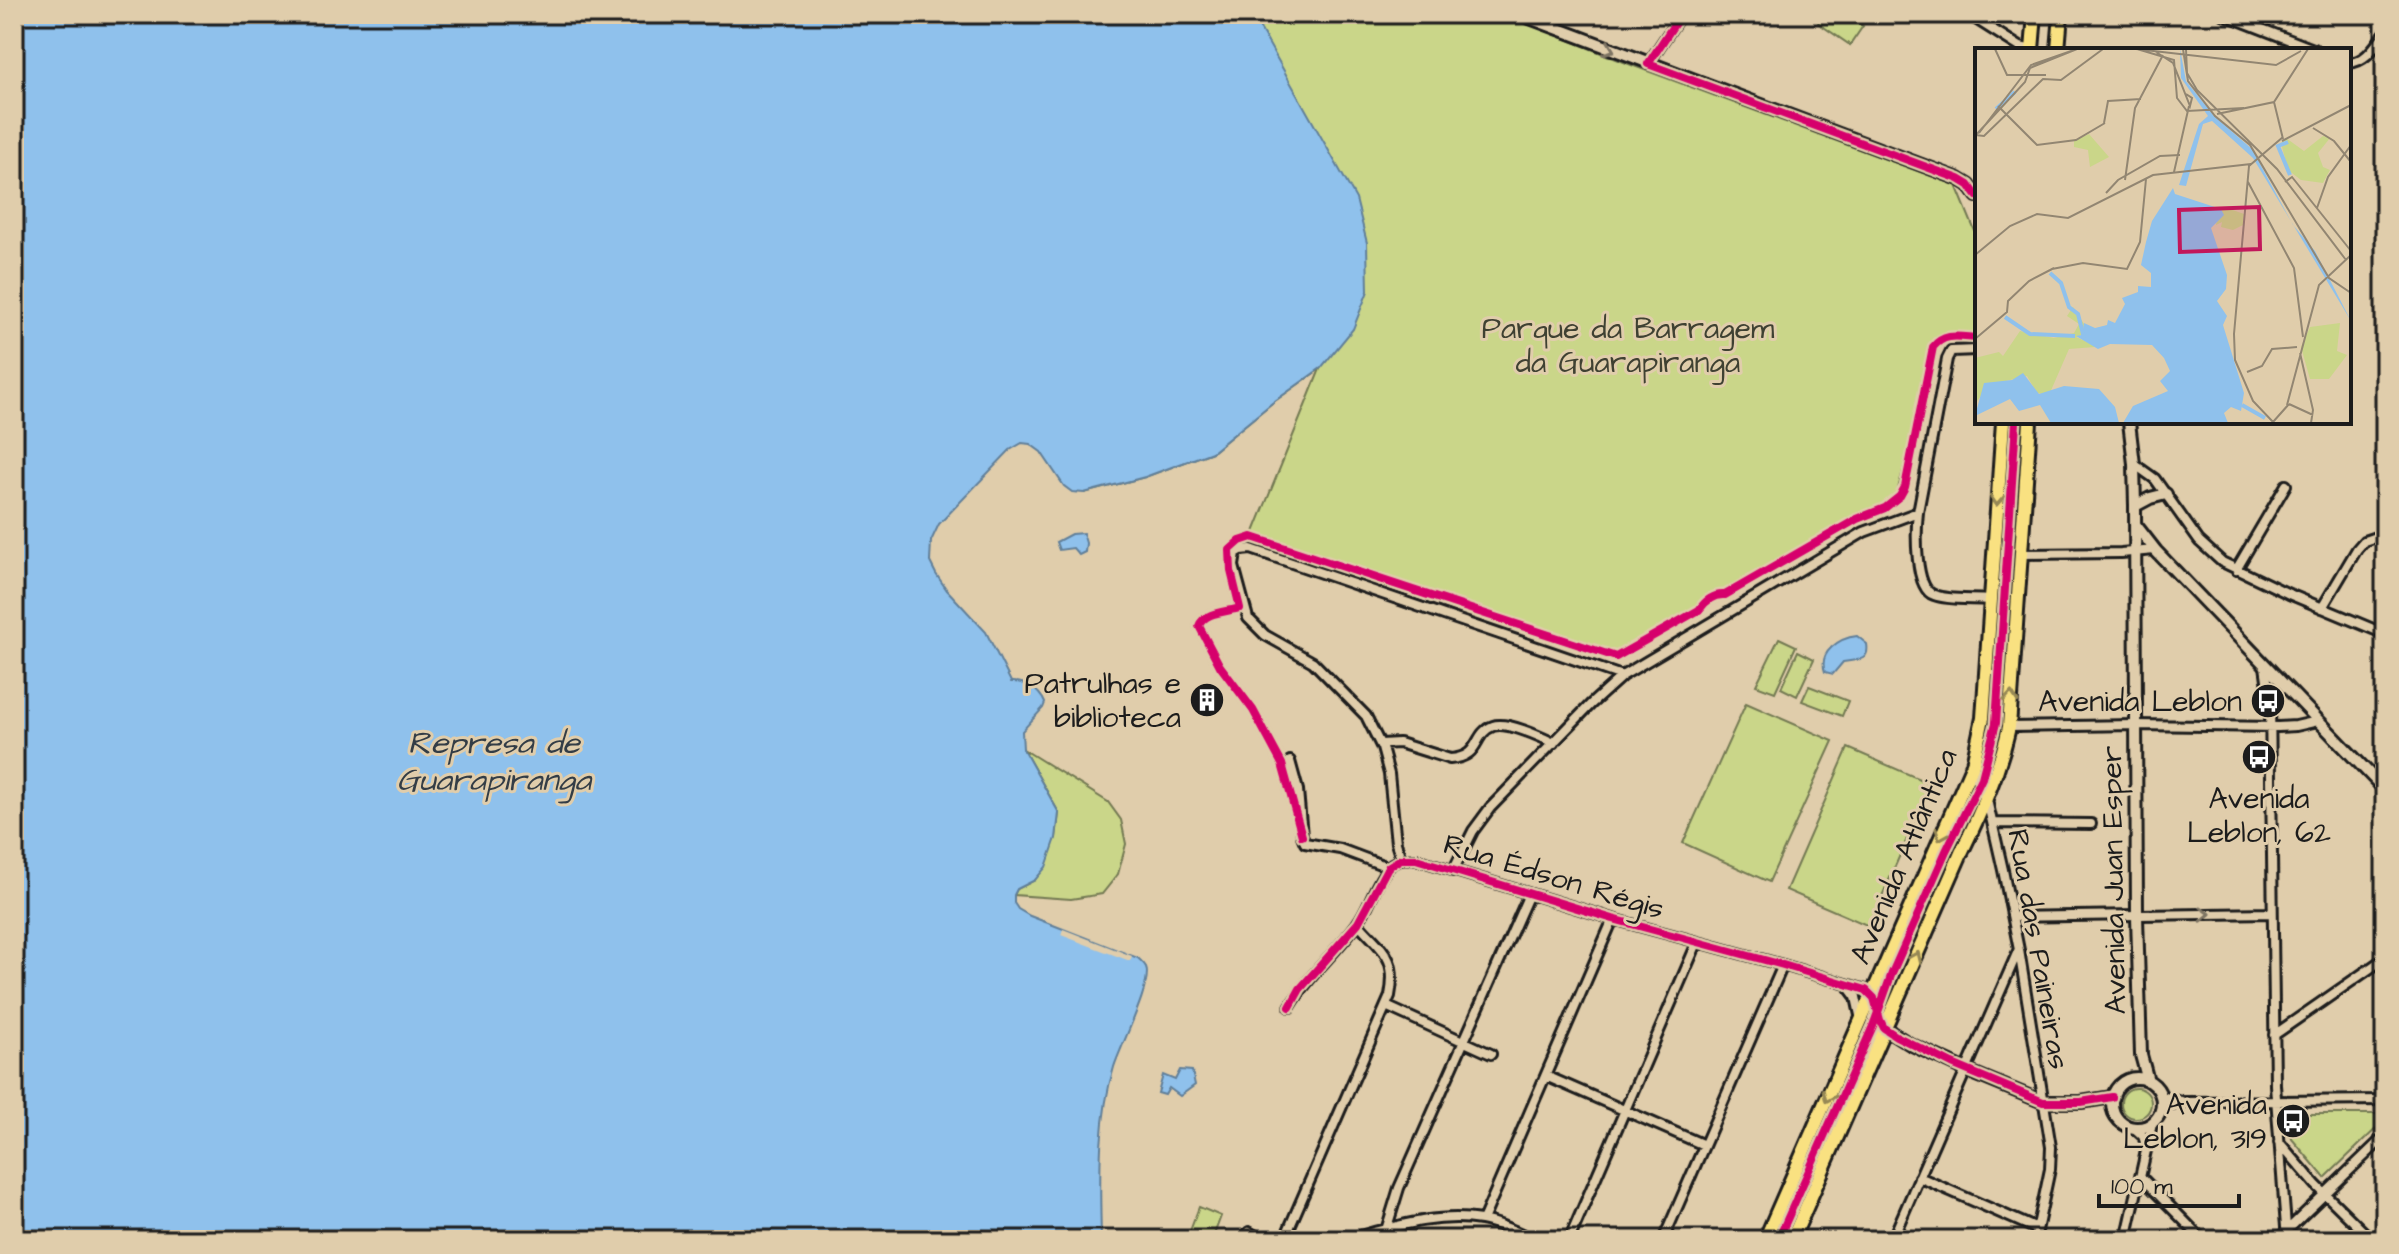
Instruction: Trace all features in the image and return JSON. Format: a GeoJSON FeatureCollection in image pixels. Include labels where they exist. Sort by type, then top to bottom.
{"type":"FeatureCollection","features":[{"type":"Feature","properties":{"kind":"main road"},"geometry":{"type":"LineString","coordinates":[[2032,48],[2035,14]]}},
{"type":"Feature","properties":{"kind":"main road"},"geometry":{"type":"LineString","coordinates":[[2058,48],[2061,14]]}},
{"type":"Feature","properties":{"kind":"main road","name":"Avenida Atlântica"},"geometry":{"type":"LineString","coordinates":[[1765,1240],[1973,764],[1983,718],[2003,424]]}},
{"type":"Feature","properties":{"kind":"main road","name":"Avenida Atlântica"},"geometry":{"type":"LineString","coordinates":[[1792,1240],[1987,800],[2002,758],[2009,727],[2030,424]]}},
{"type":"Feature","properties":{"kind":"street"},"geometry":{"type":"LineString","coordinates":[[1519,14],[1959,179],[1975,193]]}},
{"type":"Feature","properties":{"kind":"street"},"geometry":{"type":"LineString","coordinates":[[1648,64],[1681,14]]}},
{"type":"Feature","properties":{"kind":"street"},"geometry":{"type":"LineString","coordinates":[[1968,14],[2024,48]]}},
{"type":"Feature","properties":{"kind":"street"},"geometry":{"type":"LineString","coordinates":[[2223,14],[2311,48]]}},
{"type":"Feature","properties":{"kind":"street"},"geometry":{"type":"LineString","coordinates":[[2351,63],[2365,57],[2385,33]]}},
{"type":"Feature","properties":{"kind":"street"},"geometry":{"type":"LineString","coordinates":[[1975,350],[1954,350],[1947,359],[1918,512],[1920,573],[1925,589],[1934,595],[1990,600]]}},
{"type":"Feature","properties":{"kind":"street","name":"Avenida Juan Esper"},"geometry":{"type":"LineString","coordinates":[[2129,424],[2135,506],[2137,916],[2141,1055],[2148,1081]]}},
{"type":"Feature","properties":{"kind":"street"},"geometry":{"type":"LineString","coordinates":[[2134,464],[2155,479],[2199,541],[2222,562],[2385,634]]}},
{"type":"Feature","properties":{"kind":"street"},"geometry":{"type":"LineString","coordinates":[[2236,570],[2286,485]]}},
{"type":"Feature","properties":{"kind":"street"},"geometry":{"type":"LineString","coordinates":[[2135,506],[2166,494]]}},
{"type":"Feature","properties":{"kind":"street"},"geometry":{"type":"LineString","coordinates":[[1453,871],[1478,823],[1622,676],[1864,532],[1918,512]]}},
{"type":"Feature","properties":{"kind":"street"},"geometry":{"type":"LineString","coordinates":[[2135,524],[2155,550],[2385,790]]}},
{"type":"Feature","properties":{"kind":"street"},"geometry":{"type":"LineString","coordinates":[[2322,608],[2357,549],[2364,541],[2385,534]]}},
{"type":"Feature","properties":{"kind":"street"},"geometry":{"type":"LineString","coordinates":[[1401,859],[1396,843],[1391,786],[1381,744],[1366,716],[1325,672],[1299,652],[1265,635],[1248,618],[1234,566],[1236,553],[1251,549],[1622,676]]}},
{"type":"Feature","properties":{"kind":"street"},"geometry":{"type":"LineString","coordinates":[[2021,554],[2135,553],[2155,550]]}},
{"type":"Feature","properties":{"kind":"street"},"geometry":{"type":"LineString","coordinates":[[2264,663],[2270,701],[2276,1101],[2286,1236]]}},
{"type":"Feature","properties":{"kind":"street"},"geometry":{"type":"LineString","coordinates":[[2270,701],[2280,680]]}},
{"type":"Feature","properties":{"kind":"street"},"geometry":{"type":"LineString","coordinates":[[2009,727],[2270,727],[2318,721]]}},
{"type":"Feature","properties":{"kind":"street"},"geometry":{"type":"LineString","coordinates":[[1381,744],[1399,743],[1458,759],[1470,753],[1489,728],[1500,725],[1554,743]]}},
{"type":"Feature","properties":{"kind":"street"},"geometry":{"type":"LineString","coordinates":[[1290,761],[1298,790],[1303,841],[1340,849],[1388,867],[1358,923],[1300,989],[1290,1007]]}},
{"type":"Feature","properties":{"kind":"street","name":"Rua das Paineiras"},"geometry":{"type":"LineString","coordinates":[[1973,764],[1978,788],[1987,800],[2013,917],[2052,1157],[2035,1240]]}},
{"type":"Feature","properties":{"kind":"street"},"geometry":{"type":"LineString","coordinates":[[1993,823],[2091,824]]}},
{"type":"Feature","properties":{"kind":"street","name":"Rua Édson Régis"},"geometry":{"type":"LineString","coordinates":[[1388,867],[1401,859],[1416,859],[1613,919],[1847,984],[1872,995]]}},
{"type":"Feature","properties":{"kind":"street"},"geometry":{"type":"LineString","coordinates":[[1387,1227],[1399,1188],[1529,894]]}},
{"type":"Feature","properties":{"kind":"street"},"geometry":{"type":"LineString","coordinates":[[2013,917],[2272,913]]}},
{"type":"Feature","properties":{"kind":"street"},"geometry":{"type":"LineString","coordinates":[[1483,1220],[1613,919]]}},
{"type":"Feature","properties":{"kind":"street"},"geometry":{"type":"LineString","coordinates":[[1284,1240],[1390,996],[1393,970],[1384,950],[1358,923]]}},
{"type":"Feature","properties":{"kind":"street"},"geometry":{"type":"LineString","coordinates":[[1569,1240],[1697,943]]}},
{"type":"Feature","properties":{"kind":"street"},"geometry":{"type":"LineString","coordinates":[[1892,1240],[2019,950]]}},
{"type":"Feature","properties":{"kind":"street"},"geometry":{"type":"LineString","coordinates":[[2274,1035],[2385,958]]}},
{"type":"Feature","properties":{"kind":"street"},"geometry":{"type":"LineString","coordinates":[[1663,1240],[1783,965]]}},
{"type":"Feature","properties":{"kind":"street"},"geometry":{"type":"LineString","coordinates":[[1847,984],[1856,997],[1861,1020]]}},
{"type":"Feature","properties":{"kind":"street"},"geometry":{"type":"LineString","coordinates":[[1872,995],[1884,1028],[1965,1070],[2043,1102],[2112,1102]]}},
{"type":"Feature","properties":{"kind":"street"},"geometry":{"type":"LineString","coordinates":[[1386,1006],[1491,1054]]}},
{"type":"Feature","properties":{"kind":"street","name":"Avenida Juan Esper"},"geometry":{"type":"LineString","coordinates":[[2132,1079],[2141,1055]]}},
{"type":"Feature","properties":{"kind":"street"},"geometry":{"type":"LineString","coordinates":[[1546,1076],[1704,1145]]}},
{"type":"Feature","properties":{"kind":"street"},"geometry":{"type":"LineString","coordinates":[[2126,1240],[2146,1145],[2152,1124],[2160,1114],[2161,1101],[2158,1090],[2148,1081],[2132,1079],[2119,1087],[2112,1102],[2116,1117],[2143,1136],[2146,1145]]}},
{"type":"Feature","properties":{"kind":"street"},"geometry":{"type":"LineString","coordinates":[[2161,1101],[2385,1100]]}},
{"type":"Feature","properties":{"kind":"street"},"geometry":{"type":"LineString","coordinates":[[2133,1127],[2152,1124]]}},
{"type":"Feature","properties":{"kind":"street"},"geometry":{"type":"LineString","coordinates":[[2277,1240],[2286,1236],[2385,1136]]}},
{"type":"Feature","properties":{"kind":"street"},"geometry":{"type":"LineString","coordinates":[[2278,1142],[2372,1240]]}},
{"type":"Feature","properties":{"kind":"street"},"geometry":{"type":"LineString","coordinates":[[2140,1176],[2203,1240]]}},
{"type":"Feature","properties":{"kind":"street"},"geometry":{"type":"LineString","coordinates":[[1919,1177],[2037,1229]]}},
{"type":"Feature","properties":{"kind":"street"},"geometry":{"type":"LineString","coordinates":[[1344,1240],[1374,1236],[1387,1227],[1455,1218],[1483,1220],[1535,1240]]}},
{"type":"Feature","properties":{"kind":"street"},"geometry":{"type":"LineString","coordinates":[[1249,1232],[1263,1240]]}},
{"type":"Feature","properties":{"kind":"green space","name":"Parque da Barragem da Guarapiranga"},"geometry":{"type":"Polygon","coordinates":[[[1217,14],[1503,14],[1956,185],[1975,231],[1975,340],[1939,340],[1894,503],[1611,656],[1252,537],[1320,369],[1212,452],[1145,477],[1084,493],[1096,482],[1217,14]]]}},
{"type":"Feature","properties":{"kind":"green space"},"geometry":{"type":"Polygon","coordinates":[[[1824,14],[1845,14],[1863,26],[1850,45],[1818,23],[1824,14]]]}},
{"type":"Feature","properties":{"kind":"green space"},"geometry":{"type":"Polygon","coordinates":[[[1779,638],[1796,646],[1775,692],[1756,685],[1779,638]]]}},
{"type":"Feature","properties":{"kind":"green space"},"geometry":{"type":"Polygon","coordinates":[[[1798,651],[1814,659],[1797,696],[1781,688],[1798,651]]]}},
{"type":"Feature","properties":{"kind":"green space"},"geometry":{"type":"Polygon","coordinates":[[[1809,686],[1848,701],[1842,716],[1802,701],[1809,686]]]}},
{"type":"Feature","properties":{"kind":"green space"},"geometry":{"type":"Polygon","coordinates":[[[1746,703],[1833,741],[1769,882],[1683,843],[1746,703]]]}},
{"type":"Feature","properties":{"kind":"green space"},"geometry":{"type":"Polygon","coordinates":[[[1848,748],[1931,784],[1869,926],[1786,890],[1848,748]]]}},
{"type":"Feature","properties":{"kind":"green space"},"geometry":{"type":"Polygon","coordinates":[[[1023,749],[1108,802],[1121,820],[1126,844],[1118,874],[1102,894],[1071,899],[1014,895],[1017,889],[1035,880],[1056,838],[1059,813],[1023,749]]]}},
{"type":"Feature","properties":{"kind":"green space"},"geometry":{"type":"Polygon","coordinates":[[[2136,1088],[2147,1092],[2151,1103],[2147,1114],[2136,1118],[2125,1114],[2121,1103],[2125,1092],[2136,1088]]]}},
{"type":"Feature","properties":{"kind":"green space"},"geometry":{"type":"Polygon","coordinates":[[[2289,1114],[2385,1114],[2385,1120],[2325,1178],[2292,1139],[2289,1114]]]}},
{"type":"Feature","properties":{"kind":"green space"},"geometry":{"type":"Polygon","coordinates":[[[1199,1207],[1221,1216],[1212,1240],[1187,1239],[1199,1207]]]}},
{"type":"Feature","properties":{"kind":"water","name":"Represa de Guarapiranga"},"geometry":{"type":"Polygon","coordinates":[[[14,14],[1252,14],[1356,199],[1367,243],[1368,291],[1353,329],[1321,368],[1212,452],[1145,477],[1084,493],[1072,492],[1064,486],[1041,452],[1030,444],[1022,443],[1010,450],[939,524],[931,541],[930,562],[936,574],[986,632],[1011,682],[1031,687],[1045,703],[1022,731],[1023,749],[1059,813],[1056,838],[1046,867],[1035,880],[1017,889],[1014,903],[1030,916],[1138,958],[1146,967],[1145,987],[1114,1067],[1105,1109],[1101,1153],[1101,1240],[14,1240],[14,14]]]}},
{"type":"Feature","properties":{"kind":"water"},"geometry":{"type":"Polygon","coordinates":[[[1083,533],[1085,552],[1079,555],[1073,548],[1059,550],[1056,542],[1071,534],[1083,533]]]}},
{"type":"Feature","properties":{"kind":"water"},"geometry":{"type":"Polygon","coordinates":[[[1857,636],[1867,644],[1864,657],[1843,662],[1833,674],[1825,672],[1827,652],[1837,643],[1857,636]]]}},
{"type":"Feature","properties":{"kind":"water"},"geometry":{"type":"Polygon","coordinates":[[[1180,1070],[1192,1071],[1195,1085],[1180,1096],[1169,1088],[1165,1095],[1158,1093],[1163,1075],[1175,1080],[1180,1070]]]}},
{"type":"Feature","properties":{"kind":"pier"},"geometry":{"type":"Polygon","coordinates":[[[1063,929],[1132,956],[1130,961],[1061,935],[1063,929]]]}},
{"type":"Feature","properties":{"kind":"cycle path"},"geometry":{"type":"LineString","coordinates":[[1681,14],[1648,64],[1959,179],[1975,193]]}},
{"type":"Feature","properties":{"kind":"cycle path"},"geometry":{"type":"LineString","coordinates":[[1302,836],[1282,764],[1253,710],[1220,666],[1199,626],[1210,615],[1240,608],[1231,571],[1230,550],[1240,541],[1252,537],[1616,657],[1699,610],[1710,599],[1725,595],[1857,519],[1885,508],[1900,496],[1905,487],[1933,347],[1948,337],[1975,338]]}},
{"type":"Feature","properties":{"kind":"cycle path"},"geometry":{"type":"LineString","coordinates":[[1778,1240],[1873,1026],[1892,973],[1982,778],[1996,723],[2016,424]]}},
{"type":"Feature","properties":{"kind":"cycle path"},"geometry":{"type":"LineString","coordinates":[[1290,1007],[1300,989],[1358,923],[1388,867],[1401,859],[1416,859],[1613,919],[1866,990],[1874,998],[1884,1028],[1896,1036],[1952,1064],[2043,1102],[2081,1102],[2112,1097]]}},
{"type":"Feature","properties":{"kind":"place","name":"Patrulhas e biblioteca"},"geometry":{"type":"Point","coordinates":[1207,700]}},
{"type":"Feature","properties":{"kind":"place","name":"Avenida Leblon"},"geometry":{"type":"Point","coordinates":[2268,701]}},
{"type":"Feature","properties":{"kind":"place","name":"Avenida Leblon, 62"},"geometry":{"type":"Point","coordinates":[2259,757]}},
{"type":"Feature","properties":{"kind":"place","name":"Avenida Leblon, 319"},"geometry":{"type":"Point","coordinates":[2293,1121]}}]}
